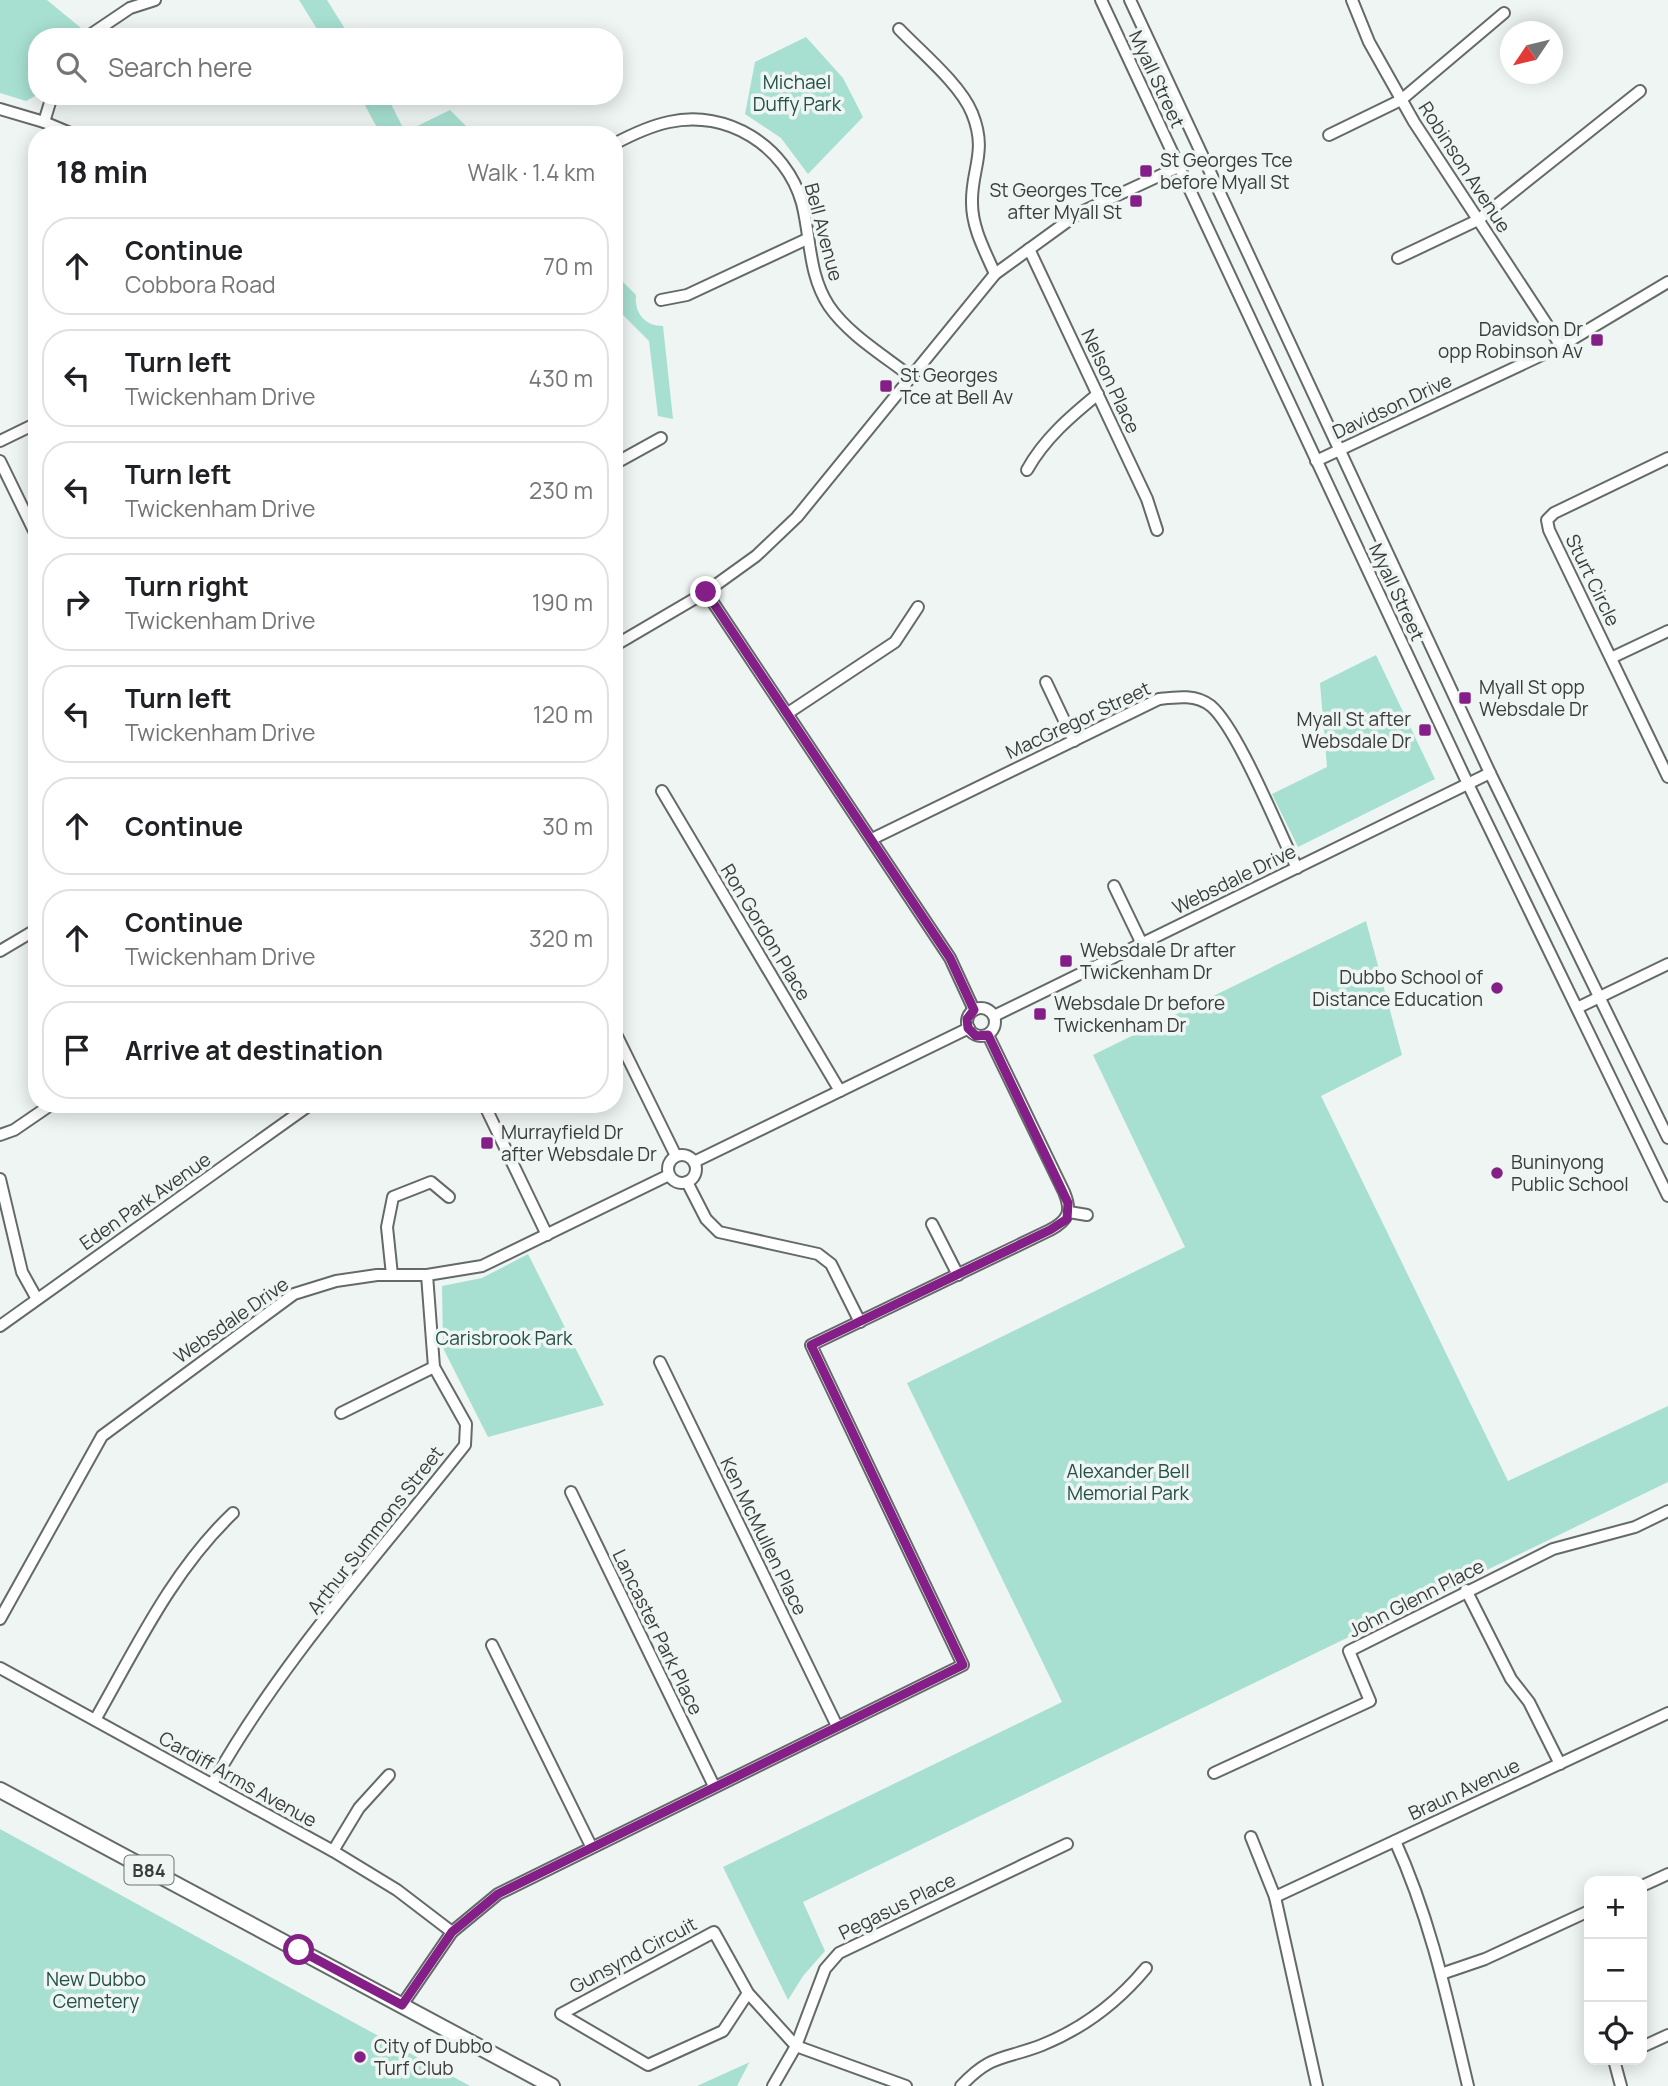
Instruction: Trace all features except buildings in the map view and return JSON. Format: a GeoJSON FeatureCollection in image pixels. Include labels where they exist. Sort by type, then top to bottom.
{"type":"FeatureCollection","features":[{"type":"Feature","properties":{"kind":"main road","name":"B84"},"geometry":{"type":"LineString","coordinates":[[0,1790],[552,2086]]}},
{"type":"Feature","properties":{"kind":"street"},"geometry":{"type":"LineString","coordinates":[[100,28],[130,8],[155,0]]}},
{"type":"Feature","properties":{"kind":"street","name":"Myall Street"},"geometry":{"type":"LineString","coordinates":[[1101,0],[1468,784],[1668,1196]]}},
{"type":"Feature","properties":{"kind":"street","name":"Myall Street"},"geometry":{"type":"LineString","coordinates":[[1130,0],[1490,773],[1668,1138]]}},
{"type":"Feature","properties":{"kind":"street","name":"Robinson Avenue"},"geometry":{"type":"LineString","coordinates":[[1352,0],[1369,42],[1401,100],[1561,346]]}},
{"type":"Feature","properties":{"kind":"street"},"geometry":{"type":"LineString","coordinates":[[1329,135],[1401,100],[1504,12]]}},
{"type":"Feature","properties":{"kind":"street"},"geometry":{"type":"LineString","coordinates":[[898,29],[957,90],[972,113],[978,135],[979,156],[972,216],[995,274]]}},
{"type":"Feature","properties":{"kind":"street"},"geometry":{"type":"LineString","coordinates":[[1398,258],[1478,220],[1640,91]]}},
{"type":"Feature","properties":{"kind":"street"},"geometry":{"type":"LineString","coordinates":[[44,122],[49,105]]}},
{"type":"Feature","properties":{"kind":"street"},"geometry":{"type":"LineString","coordinates":[[0,109],[54,126]]}},
{"type":"Feature","properties":{"kind":"street","name":"Bell Avenue"},"geometry":{"type":"LineString","coordinates":[[623,140],[670,121],[719,123],[750,134],[772,149],[788,170],[802,202],[814,278],[830,307],[850,329],[910,376]]}},
{"type":"Feature","properties":{"kind":"street"},"geometry":{"type":"LineString","coordinates":[[623,641],[706,592],[756,556],[797,517],[995,274],[1079,214],[1202,156]]}},
{"type":"Feature","properties":{"kind":"street"},"geometry":{"type":"LineString","coordinates":[[661,300],[687,295],[807,239]]}},
{"type":"Feature","properties":{"kind":"street","name":"Nelson Place"},"geometry":{"type":"LineString","coordinates":[[1029,249],[1098,394],[1157,530]]}},
{"type":"Feature","properties":{"kind":"street","name":"Davidson Drive"},"geometry":{"type":"LineString","coordinates":[[1316,461],[1561,346],[1668,282]]}},
{"type":"Feature","properties":{"kind":"street"},"geometry":{"type":"LineString","coordinates":[[1027,470],[1036,453],[1067,419],[1098,394]]}},
{"type":"Feature","properties":{"kind":"street"},"geometry":{"type":"LineString","coordinates":[[0,441],[28,427]]}},
{"type":"Feature","properties":{"kind":"street"},"geometry":{"type":"LineString","coordinates":[[623,459],[661,438]]}},
{"type":"Feature","properties":{"kind":"street","name":"Sturt Circle"},"geometry":{"type":"LineString","coordinates":[[1668,458],[1554,513],[1548,520],[1549,530],[1668,777]]}},
{"type":"Feature","properties":{"kind":"street"},"geometry":{"type":"LineString","coordinates":[[0,461],[28,519]]}},
{"type":"Feature","properties":{"kind":"street"},"geometry":{"type":"LineString","coordinates":[[706,592],[950,958],[974,1010]]}},
{"type":"Feature","properties":{"kind":"street"},"geometry":{"type":"LineString","coordinates":[[788,713],[895,642],[918,607]]}},
{"type":"Feature","properties":{"kind":"street"},"geometry":{"type":"LineString","coordinates":[[1611,658],[1668,631]]}},
{"type":"Feature","properties":{"kind":"street"},"geometry":{"type":"LineString","coordinates":[[1046,682],[1074,741]]}},
{"type":"Feature","properties":{"kind":"street","name":"MacGregor Street"},"geometry":{"type":"LineString","coordinates":[[872,839],[1159,699],[1195,698],[1211,705],[1232,733],[1297,868]]}},
{"type":"Feature","properties":{"kind":"street","name":"Websdale Drive"},"geometry":{"type":"LineString","coordinates":[[994,1016],[1490,773]]}},
{"type":"Feature","properties":{"kind":"street","name":"Ron Gordon Place"},"geometry":{"type":"LineString","coordinates":[[662,791],[840,1091]]}},
{"type":"Feature","properties":{"kind":"street"},"geometry":{"type":"LineString","coordinates":[[1114,886],[1142,944]]}},
{"type":"Feature","properties":{"kind":"street"},"geometry":{"type":"LineString","coordinates":[[0,951],[28,934]]}},
{"type":"Feature","properties":{"kind":"street"},"geometry":{"type":"LineString","coordinates":[[1577,1008],[1668,964]]}},
{"type":"Feature","properties":{"kind":"street"},"geometry":{"type":"LineString","coordinates":[[984,1008],[994,1016],[994,1029],[988,1035],[976,1036],[968,1028],[967,1019],[974,1010],[984,1008]]}},
{"type":"Feature","properties":{"kind":"street"},"geometry":{"type":"LineString","coordinates":[[694,1162],[968,1028]]}},
{"type":"Feature","properties":{"kind":"street"},"geometry":{"type":"LineString","coordinates":[[402,2005],[452,1932],[498,1894],[590,1846],[963,1665],[811,1345],[1060,1225],[1069,1212],[1064,1192],[988,1035]]}},
{"type":"Feature","properties":{"kind":"street"},"geometry":{"type":"LineString","coordinates":[[623,1048],[676,1156]]}},
{"type":"Feature","properties":{"kind":"street"},"geometry":{"type":"LineString","coordinates":[[0,1135],[14,1130],[39,1113]]}},
{"type":"Feature","properties":{"kind":"street","name":"Eden Park Avenue"},"geometry":{"type":"LineString","coordinates":[[0,1326],[298,1113]]}},
{"type":"Feature","properties":{"kind":"street"},"geometry":{"type":"LineString","coordinates":[[488,1113],[547,1235]]}},
{"type":"Feature","properties":{"kind":"street"},"geometry":{"type":"LineString","coordinates":[[676,1156],[688,1156],[694,1162],[696,1171],[687,1182],[675,1181],[669,1175],[669,1162],[676,1156]]}},
{"type":"Feature","properties":{"kind":"street","name":"Websdale Drive"},"geometry":{"type":"LineString","coordinates":[[0,1619],[102,1436],[295,1294],[336,1281],[392,1275],[426,1275],[482,1266],[669,1175]]}},
{"type":"Feature","properties":{"kind":"street"},"geometry":{"type":"LineString","coordinates":[[0,1179],[22,1272],[37,1299]]}},
{"type":"Feature","properties":{"kind":"street"},"geometry":{"type":"LineString","coordinates":[[392,1275],[387,1227],[393,1197],[430,1182],[449,1197]]}},
{"type":"Feature","properties":{"kind":"street"},"geometry":{"type":"LineString","coordinates":[[687,1182],[706,1219],[719,1232],[818,1254],[831,1264],[860,1322]]}},
{"type":"Feature","properties":{"kind":"street"},"geometry":{"type":"LineString","coordinates":[[1069,1212],[1087,1215]]}},
{"type":"Feature","properties":{"kind":"street"},"geometry":{"type":"LineString","coordinates":[[932,1224],[958,1275]]}},
{"type":"Feature","properties":{"kind":"street","name":"Arthur Summons Street"},"geometry":{"type":"LineString","coordinates":[[212,1784],[240,1734],[272,1688],[465,1445],[466,1424],[434,1367],[426,1275]]}},
{"type":"Feature","properties":{"kind":"street","name":"Ken McMullen Place"},"geometry":{"type":"LineString","coordinates":[[660,1362],[837,1726]]}},
{"type":"Feature","properties":{"kind":"street"},"geometry":{"type":"LineString","coordinates":[[341,1413],[434,1367]]}},
{"type":"Feature","properties":{"kind":"street","name":"Lancaster Park Place"},"geometry":{"type":"LineString","coordinates":[[571,1492],[714,1786]]}},
{"type":"Feature","properties":{"kind":"street","name":"John Glenn Place"},"geometry":{"type":"LineString","coordinates":[[1214,1773],[1370,1701],[1349,1651],[1466,1590],[1553,1549],[1635,1527],[1668,1511]]}},
{"type":"Feature","properties":{"kind":"street"},"geometry":{"type":"LineString","coordinates":[[95,1720],[176,1579],[206,1539],[233,1513]]}},
{"type":"Feature","properties":{"kind":"street"},"geometry":{"type":"LineString","coordinates":[[1466,1590],[1511,1679],[1529,1702],[1560,1764]]}},
{"type":"Feature","properties":{"kind":"street"},"geometry":{"type":"LineString","coordinates":[[492,1645],[590,1846]]}},
{"type":"Feature","properties":{"kind":"street","name":"Cardiff Arms Avenue"},"geometry":{"type":"LineString","coordinates":[[0,1668],[332,1851],[397,1890],[452,1932]]}},
{"type":"Feature","properties":{"kind":"street","name":"Braun Avenue"},"geometry":{"type":"LineString","coordinates":[[1275,1897],[1668,1713]]}},
{"type":"Feature","properties":{"kind":"street"},"geometry":{"type":"LineString","coordinates":[[332,1851],[359,1808],[389,1775]]}},
{"type":"Feature","properties":{"kind":"street"},"geometry":{"type":"LineString","coordinates":[[1251,1837],[1275,1897],[1317,2086]]}},
{"type":"Feature","properties":{"kind":"street"},"geometry":{"type":"LineString","coordinates":[[1395,1841],[1416,1886],[1468,2086]]}},
{"type":"Feature","properties":{"kind":"street","name":"Pegasus Place"},"geometry":{"type":"LineString","coordinates":[[773,2086],[796,2046],[825,1969],[839,1953],[1067,1844]]}},
{"type":"Feature","properties":{"kind":"street"},"geometry":{"type":"LineString","coordinates":[[1647,1884],[1668,1874]]}},
{"type":"Feature","properties":{"kind":"street"},"geometry":{"type":"LineString","coordinates":[[1441,1974],[1485,1959],[1584,1913]]}},
{"type":"Feature","properties":{"kind":"street","name":"Gunsynd Circuit"},"geometry":{"type":"LineString","coordinates":[[748,1993],[723,2031],[648,2065],[561,2014],[714,1932],[748,1993],[796,2046]]}},
{"type":"Feature","properties":{"kind":"street"},"geometry":{"type":"LineString","coordinates":[[961,2086],[979,2067],[1002,2055],[1038,2047],[1074,2031],[1106,2010],[1146,1968]]}},
{"type":"Feature","properties":{"kind":"street"},"geometry":{"type":"LineString","coordinates":[[1647,2045],[1668,2035]]}},
{"type":"Feature","properties":{"kind":"street"},"geometry":{"type":"LineString","coordinates":[[796,2046],[906,2086]]}},
{"type":"Feature","properties":{"kind":"street"},"geometry":{"type":"LineString","coordinates":[[1615,2065],[1621,2086]]}},
{"type":"Feature","properties":{"kind":"green space"},"geometry":{"type":"Polygon","coordinates":[[[0,0],[47,0],[81,28],[28,28],[28,100],[0,93],[0,0]]]}},
{"type":"Feature","properties":{"kind":"green space"},"geometry":{"type":"Polygon","coordinates":[[[299,0],[327,0],[344,28],[316,28],[299,0]]]}},
{"type":"Feature","properties":{"kind":"green space","name":"Michael Duffy Park"},"geometry":{"type":"Polygon","coordinates":[[[806,37],[843,78],[863,117],[808,174],[781,138],[745,114],[755,62],[806,37]]]}},
{"type":"Feature","properties":{"kind":"green space"},"geometry":{"type":"Polygon","coordinates":[[[365,105],[392,105],[402,126],[376,126],[365,105]]]}},
{"type":"Feature","properties":{"kind":"green space"},"geometry":{"type":"Polygon","coordinates":[[[450,110],[466,126],[417,126],[450,110]]]}},
{"type":"Feature","properties":{"kind":"green space"},"geometry":{"type":"Polygon","coordinates":[[[623,282],[636,295],[637,307],[642,317],[651,324],[663,326],[673,419],[658,416],[649,341],[623,315],[623,282]]]}},
{"type":"Feature","properties":{"kind":"green space"},"geometry":{"type":"Polygon","coordinates":[[[1376,655],[1435,779],[1298,847],[1272,794],[1327,767],[1320,683],[1376,655]]]}},
{"type":"Feature","properties":{"kind":"green space","name":"Alexander Bell Memorial Park"},"geometry":{"type":"Polygon","coordinates":[[[1366,921],[1402,1055],[1321,1096],[1508,1481],[1668,1406],[1668,1482],[803,1902],[825,1951],[803,1976],[788,2000],[723,1867],[1062,1702],[907,1383],[1185,1247],[1093,1055],[1366,921]]]}},
{"type":"Feature","properties":{"kind":"green space","name":"Carisbrook Park"},"geometry":{"type":"Polygon","coordinates":[[[528,1254],[604,1405],[488,1437],[443,1348],[442,1286],[482,1278],[528,1254]]]}},
{"type":"Feature","properties":{"kind":"green space","name":"New Dubbo Cemetery"},"geometry":{"type":"Polygon","coordinates":[[[0,1829],[470,2086],[0,2086],[0,1829]]]}},
{"type":"Feature","properties":{"kind":"green space"},"geometry":{"type":"Polygon","coordinates":[[[749,2062],[737,2086],[697,2086],[749,2062]]]}},
{"type":"Feature","properties":{"kind":"place","name":"St Georges Tce before Myall St"},"geometry":{"type":"Point","coordinates":[1146,171]}},
{"type":"Feature","properties":{"kind":"place","name":"St Georges Tce after Myall St"},"geometry":{"type":"Point","coordinates":[1136,201]}},
{"type":"Feature","properties":{"kind":"place","name":"Davidson Dr opp Robinson Av"},"geometry":{"type":"Point","coordinates":[1597,340]}},
{"type":"Feature","properties":{"kind":"place","name":"St Georges Tce at Bell Av"},"geometry":{"type":"Point","coordinates":[886,386]}},
{"type":"Feature","properties":{"kind":"place","name":"Myall St opp Websdale Dr"},"geometry":{"type":"Point","coordinates":[1465,698]}},
{"type":"Feature","properties":{"kind":"place","name":"Myall St after Websdale Dr"},"geometry":{"type":"Point","coordinates":[1425,730]}},
{"type":"Feature","properties":{"kind":"place","name":"Websdale Dr after Twickenham Dr"},"geometry":{"type":"Point","coordinates":[1066,961]}},
{"type":"Feature","properties":{"kind":"place","name":"Dubbo School of Distance Education"},"geometry":{"type":"Point","coordinates":[1497,988]}},
{"type":"Feature","properties":{"kind":"place","name":"Websdale Dr before Twickenham Dr"},"geometry":{"type":"Point","coordinates":[1040,1014]}},
{"type":"Feature","properties":{"kind":"place","name":"Murrayfield Dr after Websdale Dr"},"geometry":{"type":"Point","coordinates":[487,1143]}},
{"type":"Feature","properties":{"kind":"place","name":"Buninyong Public School"},"geometry":{"type":"Point","coordinates":[1497,1173]}},
{"type":"Feature","properties":{"kind":"place","name":"City of Dubbo Turf Club"},"geometry":{"type":"Point","coordinates":[360,2057]}},
{"type":"Feature","properties":{"kind":"route"},"geometry":{"type":"LineString","coordinates":[[299,1950],[402,2005],[452,1932],[498,1894],[590,1846],[963,1665],[811,1345],[1060,1225],[1067,1219],[1068,1203],[988,1035],[976,1036],[968,1028],[967,1019],[974,1010],[950,958],[706,592]]}}]}
